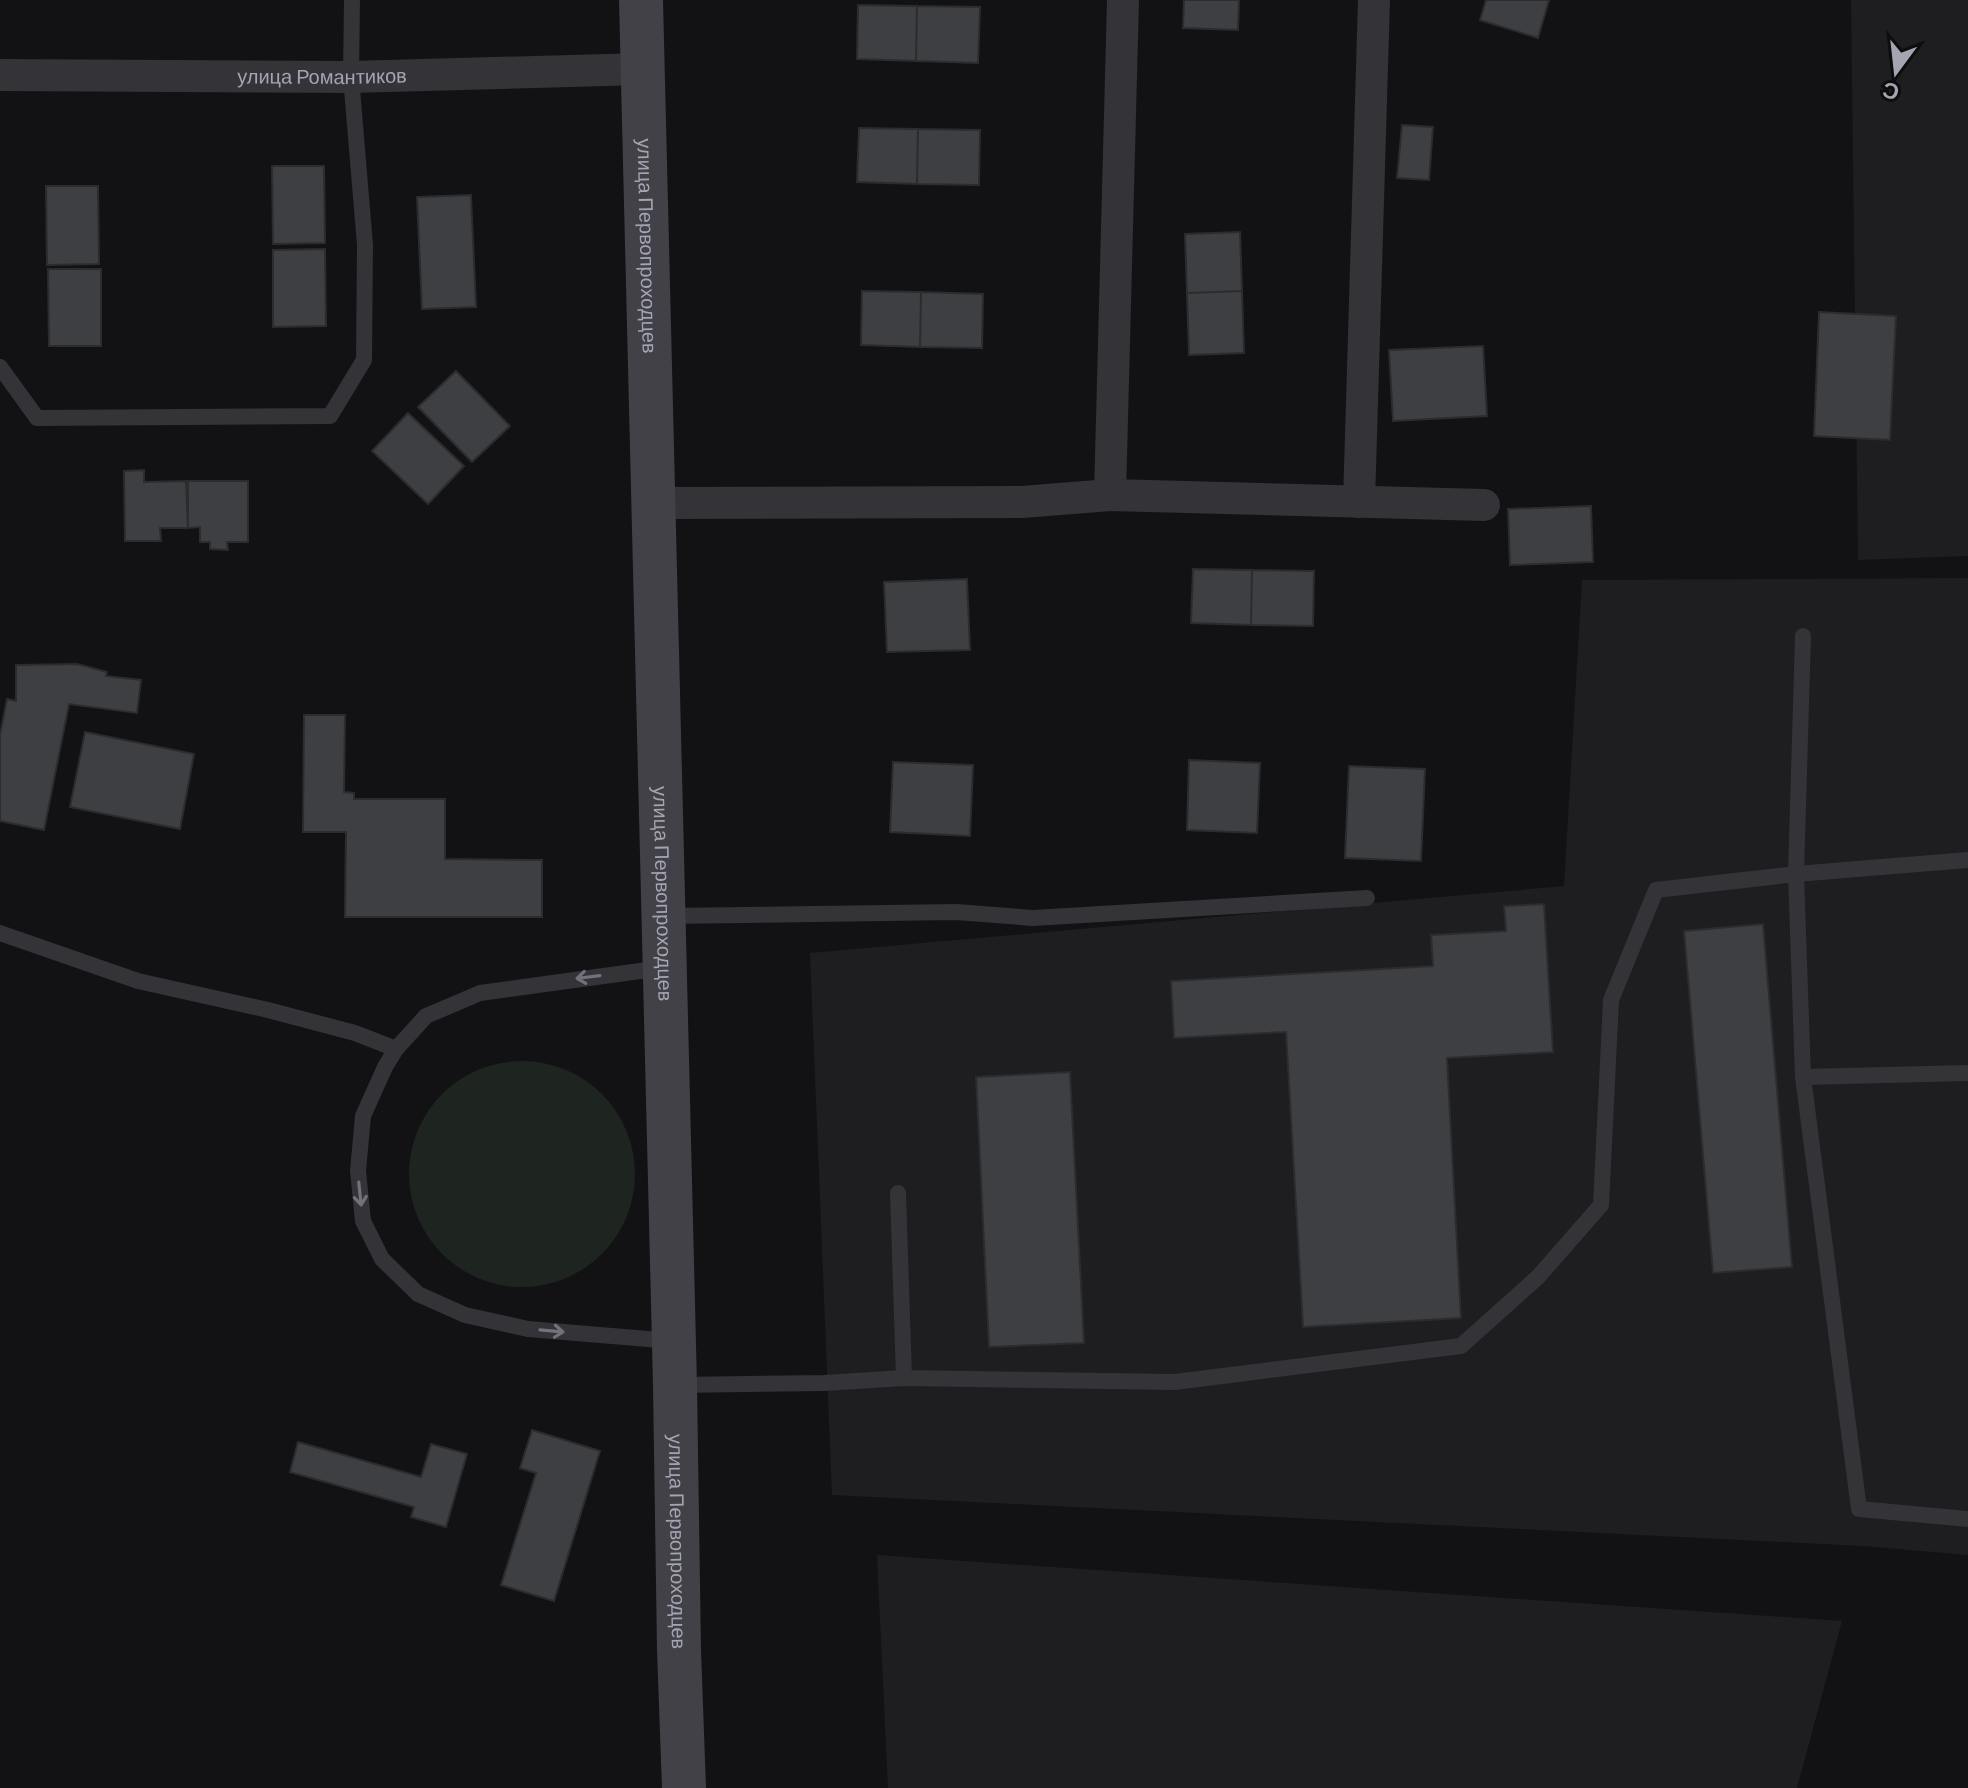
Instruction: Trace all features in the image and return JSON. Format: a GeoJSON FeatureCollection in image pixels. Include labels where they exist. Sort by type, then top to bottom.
{"type":"FeatureCollection","features":[{"type":"Feature","properties":{"kind":"street","name":"улица Первопроходцев"},"geometry":{"type":"LineString","coordinates":[[641,0],[684,1788]]}},
{"type":"Feature","properties":{"kind":"street"},"geometry":{"type":"LineString","coordinates":[[1110,495],[1123,0]]}},
{"type":"Feature","properties":{"kind":"street"},"geometry":{"type":"LineString","coordinates":[[1359,502],[1374,0]]}},
{"type":"Feature","properties":{"kind":"street","name":"улица Романтиков"},"geometry":{"type":"LineString","coordinates":[[0,75],[351,77],[642,69]]}},
{"type":"Feature","properties":{"kind":"street"},"geometry":{"type":"LineString","coordinates":[[653,503],[1022,502],[1110,495],[1484,505]]}},
{"type":"Feature","properties":{"kind":"lane"},"geometry":{"type":"LineString","coordinates":[[0,367],[37,418],[330,416],[364,360],[365,245],[351,77],[352,0]]}},
{"type":"Feature","properties":{"kind":"lane"},"geometry":{"type":"LineString","coordinates":[[1803,636],[1796,874],[1803,1077],[1859,1509],[1968,1519]]}},
{"type":"Feature","properties":{"kind":"lane"},"geometry":{"type":"LineString","coordinates":[[675,1385],[824,1383],[904,1378],[1175,1382],[1461,1346],[1538,1277],[1601,1205],[1611,1000],[1656,890],[1796,874],[1968,860]]}},
{"type":"Feature","properties":{"kind":"lane"},"geometry":{"type":"LineString","coordinates":[[664,916],[956,912],[1033,918],[1367,898]]}},
{"type":"Feature","properties":{"kind":"lane"},"geometry":{"type":"LineString","coordinates":[[0,933],[138,981],[283,1014],[355,1033],[396,1049]]}},
{"type":"Feature","properties":{"kind":"lane"},"geometry":{"type":"LineString","coordinates":[[665,968],[480,993],[426,1016],[396,1049],[363,1116],[358,1171],[363,1221],[382,1259],[418,1294],[465,1315],[528,1329],[674,1341]]}},
{"type":"Feature","properties":{"kind":"lane"},"geometry":{"type":"LineString","coordinates":[[1803,1077],[1968,1073]]}},
{"type":"Feature","properties":{"kind":"lane"},"geometry":{"type":"LineString","coordinates":[[898,1193],[904,1378]]}},
{"type":"Feature","properties":{"kind":"shaded area"},"geometry":{"type":"Polygon","coordinates":[[[1851,0],[1968,0],[1968,556],[1858,560],[1851,0]]]}},
{"type":"Feature","properties":{"kind":"shaded area"},"geometry":{"type":"Polygon","coordinates":[[[1968,578],[1968,1555],[1863,1546],[832,1495],[810,953],[1564,886],[1582,580],[1968,578]]]}},
{"type":"Feature","properties":{"kind":"shaded area"},"geometry":{"type":"Polygon","coordinates":[[[522,1061],[544,1063],[565,1070],[585,1080],[602,1094],[616,1111],[626,1131],[633,1152],[633,1196],[626,1217],[616,1237],[602,1254],[585,1268],[565,1278],[544,1285],[522,1287],[500,1285],[479,1278],[459,1268],[442,1254],[428,1237],[418,1217],[411,1196],[409,1174],[411,1152],[418,1131],[428,1111],[442,1094],[459,1080],[479,1070],[500,1063],[522,1061]]]}},
{"type":"Feature","properties":{"kind":"shaded area"},"geometry":{"type":"Polygon","coordinates":[[[877,1555],[1842,1621],[1797,1788],[888,1788],[877,1555]]]}},
{"type":"Feature","properties":{"kind":"building"},"geometry":{"type":"Polygon","coordinates":[[[1184,0],[1239,0],[1238,30],[1183,28],[1184,0]]]}},
{"type":"Feature","properties":{"kind":"building"},"geometry":{"type":"Polygon","coordinates":[[[1486,0],[1549,0],[1538,38],[1480,20],[1486,0]]]}},
{"type":"Feature","properties":{"kind":"building"},"geometry":{"type":"Polygon","coordinates":[[[858,5],[917,6],[916,61],[857,59],[858,5]]]}},
{"type":"Feature","properties":{"kind":"building"},"geometry":{"type":"Polygon","coordinates":[[[917,6],[980,7],[978,63],[916,61],[917,6]]]}},
{"type":"Feature","properties":{"kind":"building"},"geometry":{"type":"Polygon","coordinates":[[[1402,125],[1433,127],[1429,180],[1397,178],[1402,125]]]}},
{"type":"Feature","properties":{"kind":"building"},"geometry":{"type":"Polygon","coordinates":[[[859,128],[918,129],[917,184],[857,182],[859,128]]]}},
{"type":"Feature","properties":{"kind":"building"},"geometry":{"type":"Polygon","coordinates":[[[918,129],[980,130],[979,185],[917,184],[918,129]]]}},
{"type":"Feature","properties":{"kind":"building"},"geometry":{"type":"Polygon","coordinates":[[[272,166],[324,166],[325,243],[273,244],[272,166]]]}},
{"type":"Feature","properties":{"kind":"building"},"geometry":{"type":"Polygon","coordinates":[[[46,186],[98,186],[99,264],[47,265],[46,186]]]}},
{"type":"Feature","properties":{"kind":"building"},"geometry":{"type":"Polygon","coordinates":[[[471,195],[476,307],[422,309],[417,197],[471,195]]]}},
{"type":"Feature","properties":{"kind":"building"},"geometry":{"type":"Polygon","coordinates":[[[1240,232],[1242,291],[1187,293],[1185,234],[1240,232]]]}},
{"type":"Feature","properties":{"kind":"building"},"geometry":{"type":"Polygon","coordinates":[[[325,249],[326,326],[273,327],[273,250],[325,249]]]}},
{"type":"Feature","properties":{"kind":"building"},"geometry":{"type":"Polygon","coordinates":[[[48,269],[101,269],[101,346],[49,346],[48,269]]]}},
{"type":"Feature","properties":{"kind":"building"},"geometry":{"type":"Polygon","coordinates":[[[862,291],[921,292],[920,347],[861,345],[862,291]]]}},
{"type":"Feature","properties":{"kind":"building"},"geometry":{"type":"Polygon","coordinates":[[[1242,291],[1244,353],[1189,355],[1187,293],[1242,291]]]}},
{"type":"Feature","properties":{"kind":"building"},"geometry":{"type":"Polygon","coordinates":[[[921,292],[983,294],[982,348],[920,347],[921,292]]]}},
{"type":"Feature","properties":{"kind":"building"},"geometry":{"type":"Polygon","coordinates":[[[1819,312],[1896,316],[1890,440],[1814,436],[1819,312]]]}},
{"type":"Feature","properties":{"kind":"building"},"geometry":{"type":"Polygon","coordinates":[[[1483,346],[1487,416],[1393,421],[1389,350],[1483,346]]]}},
{"type":"Feature","properties":{"kind":"building"},"geometry":{"type":"Polygon","coordinates":[[[456,371],[510,426],[472,462],[418,407],[456,371]]]}},
{"type":"Feature","properties":{"kind":"building"},"geometry":{"type":"Polygon","coordinates":[[[408,413],[464,466],[428,504],[372,451],[408,413]]]}},
{"type":"Feature","properties":{"kind":"building"},"geometry":{"type":"Polygon","coordinates":[[[144,470],[144,482],[186,481],[188,528],[160,528],[161,541],[125,541],[124,471],[144,470]]]}},
{"type":"Feature","properties":{"kind":"building"},"geometry":{"type":"Polygon","coordinates":[[[188,481],[248,481],[248,542],[227,542],[228,550],[210,549],[210,542],[200,542],[200,527],[188,528],[188,481]]]}},
{"type":"Feature","properties":{"kind":"building"},"geometry":{"type":"Polygon","coordinates":[[[1591,506],[1593,562],[1510,565],[1508,509],[1591,506]]]}},
{"type":"Feature","properties":{"kind":"building"},"geometry":{"type":"Polygon","coordinates":[[[1193,569],[1252,570],[1251,625],[1191,623],[1193,569]]]}},
{"type":"Feature","properties":{"kind":"building"},"geometry":{"type":"Polygon","coordinates":[[[1252,570],[1314,571],[1313,626],[1251,625],[1252,570]]]}},
{"type":"Feature","properties":{"kind":"building"},"geometry":{"type":"Polygon","coordinates":[[[967,579],[970,650],[887,652],[884,582],[967,579]]]}},
{"type":"Feature","properties":{"kind":"building"},"geometry":{"type":"Polygon","coordinates":[[[77,664],[107,672],[106,676],[141,680],[137,713],[69,704],[44,830],[0,821],[0,735],[7,699],[16,701],[16,665],[77,664]]]}},
{"type":"Feature","properties":{"kind":"building"},"geometry":{"type":"Polygon","coordinates":[[[304,715],[345,715],[344,792],[354,793],[354,799],[445,799],[445,859],[542,860],[542,917],[345,917],[346,832],[303,832],[304,715]]]}},
{"type":"Feature","properties":{"kind":"building"},"geometry":{"type":"Polygon","coordinates":[[[85,732],[194,754],[180,829],[70,807],[85,732]]]}},
{"type":"Feature","properties":{"kind":"building"},"geometry":{"type":"Polygon","coordinates":[[[1189,760],[1260,763],[1257,833],[1187,830],[1189,760]]]}},
{"type":"Feature","properties":{"kind":"building"},"geometry":{"type":"Polygon","coordinates":[[[893,762],[973,765],[970,836],[890,832],[893,762]]]}},
{"type":"Feature","properties":{"kind":"building"},"geometry":{"type":"Polygon","coordinates":[[[1349,766],[1425,769],[1421,861],[1345,858],[1349,766]]]}},
{"type":"Feature","properties":{"kind":"building"},"geometry":{"type":"Polygon","coordinates":[[[1544,904],[1553,1052],[1447,1058],[1461,1318],[1303,1327],[1286,1032],[1174,1038],[1171,981],[1433,966],[1431,935],[1506,931],[1504,906],[1544,904]]]}},
{"type":"Feature","properties":{"kind":"building"},"geometry":{"type":"Polygon","coordinates":[[[1763,924],[1792,1267],[1713,1273],[1684,931],[1763,924]]]}},
{"type":"Feature","properties":{"kind":"building"},"geometry":{"type":"Polygon","coordinates":[[[1070,1072],[1084,1343],[989,1347],[976,1077],[1070,1072]]]}},
{"type":"Feature","properties":{"kind":"building"},"geometry":{"type":"Polygon","coordinates":[[[532,1430],[600,1451],[554,1601],[501,1585],[536,1473],[520,1468],[532,1430]]]}},
{"type":"Feature","properties":{"kind":"building"},"geometry":{"type":"Polygon","coordinates":[[[298,1442],[421,1477],[431,1444],[467,1454],[446,1527],[411,1517],[414,1507],[290,1472],[298,1442]]]}}]}
